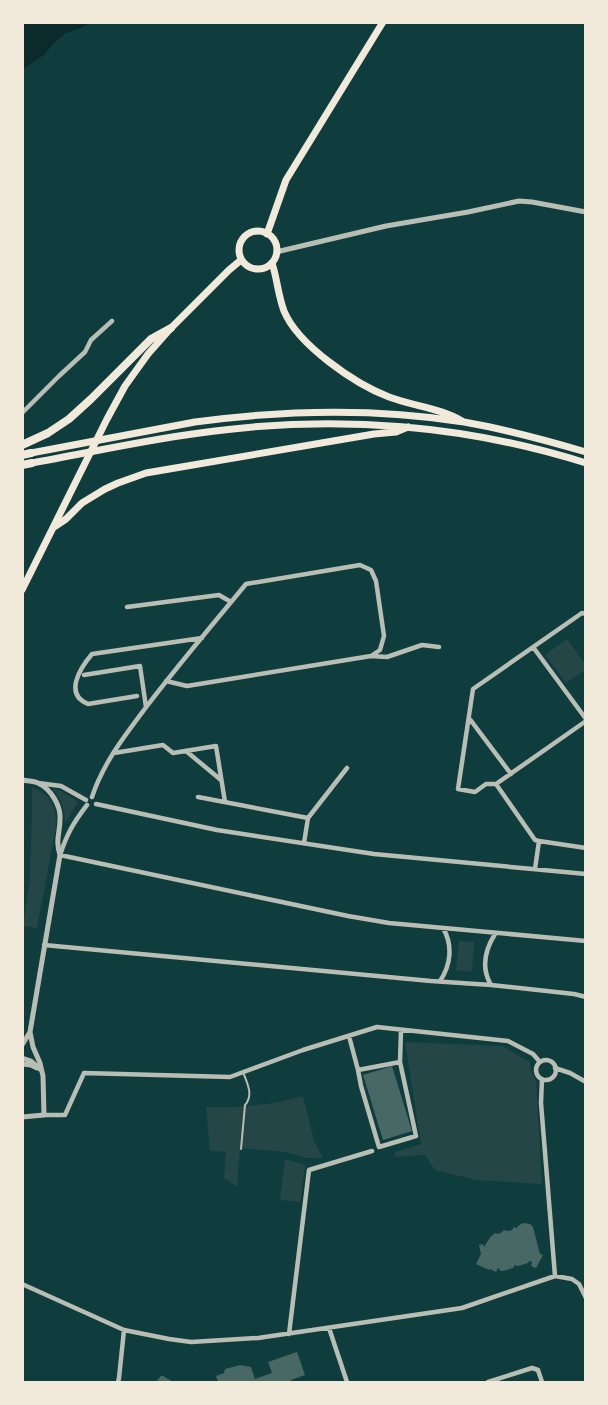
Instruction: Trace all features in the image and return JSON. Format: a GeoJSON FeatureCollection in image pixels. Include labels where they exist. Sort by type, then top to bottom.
{"type":"FeatureCollection","features":[{"type":"Feature","properties":{"kind":"highway"},"geometry":{"type":"LineString","coordinates":[[22,445],[48,433],[69,419],[151,339],[171,328]]}},
{"type":"Feature","properties":{"kind":"highway"},"geometry":{"type":"LineString","coordinates":[[22,465],[32,463]]}},
{"type":"Feature","properties":{"kind":"main road"},"geometry":{"type":"LineString","coordinates":[[267,234],[286,180],[383,22]]}},
{"type":"Feature","properties":{"kind":"main road"},"geometry":{"type":"LineString","coordinates":[[272,263],[263,268],[253,269],[244,264],[240,255],[240,245],[244,237],[253,232],[262,232],[267,234],[274,242],[276,252],[272,263],[281,302],[289,320],[311,346],[335,366],[362,384],[383,394],[450,414],[464,422]]}},
{"type":"Feature","properties":{"kind":"main road"},"geometry":{"type":"LineString","coordinates":[[22,590],[25,577],[54,527],[107,419],[126,386],[148,354],[171,328],[241,260]]}},
{"type":"Feature","properties":{"kind":"main road"},"geometry":{"type":"LineString","coordinates":[[27,454],[217,419],[298,413],[395,414],[464,422],[524,435],[586,452]]}},
{"type":"Feature","properties":{"kind":"main road"},"geometry":{"type":"LineString","coordinates":[[32,463],[216,430],[282,425],[359,423],[408,426],[484,437],[535,448],[586,463]]}},
{"type":"Feature","properties":{"kind":"main road"},"geometry":{"type":"LineString","coordinates":[[54,527],[66,519],[82,503],[105,489],[146,473],[374,434],[396,432],[408,426]]}},
{"type":"Feature","properties":{"kind":"street"},"geometry":{"type":"LineString","coordinates":[[276,252],[386,226],[519,201],[586,212]]}},
{"type":"Feature","properties":{"kind":"street"},"geometry":{"type":"LineString","coordinates":[[22,414],[59,376],[86,352],[91,340],[112,321]]}},
{"type":"Feature","properties":{"kind":"street"},"geometry":{"type":"LineString","coordinates":[[22,1045],[30,1032],[60,855],[68,831],[89,797],[92,797],[104,769],[114,752],[146,707],[246,584],[360,565],[371,570],[376,580],[384,636],[380,650],[371,656]]}},
{"type":"Feature","properties":{"kind":"street"},"geometry":{"type":"LineString","coordinates":[[127,607],[219,595],[231,602]]}},
{"type":"Feature","properties":{"kind":"street"},"geometry":{"type":"LineString","coordinates":[[533,647],[586,720],[496,784],[486,784],[475,792],[458,789],[473,690],[533,647],[582,613],[586,614]]}},
{"type":"Feature","properties":{"kind":"street"},"geometry":{"type":"LineString","coordinates":[[137,696],[88,704],[80,701],[77,696],[76,679],[83,664],[92,654],[202,638]]}},
{"type":"Feature","properties":{"kind":"street"},"geometry":{"type":"LineString","coordinates":[[166,681],[187,686],[371,656],[387,657],[422,645],[439,647]]}},
{"type":"Feature","properties":{"kind":"street"},"geometry":{"type":"LineString","coordinates":[[84,675],[140,666],[146,707]]}},
{"type":"Feature","properties":{"kind":"street"},"geometry":{"type":"LineString","coordinates":[[469,718],[511,774]]}},
{"type":"Feature","properties":{"kind":"street"},"geometry":{"type":"LineString","coordinates":[[114,752],[163,744],[173,753],[216,746],[225,802]]}},
{"type":"Feature","properties":{"kind":"street"},"geometry":{"type":"LineString","coordinates":[[186,751],[221,780]]}},
{"type":"Feature","properties":{"kind":"street"},"geometry":{"type":"LineString","coordinates":[[304,843],[308,818],[347,768]]}},
{"type":"Feature","properties":{"kind":"street"},"geometry":{"type":"LineString","coordinates":[[22,780],[60,786],[91,808],[96,804]]}},
{"type":"Feature","properties":{"kind":"street"},"geometry":{"type":"LineString","coordinates":[[38,783],[50,793],[59,807],[60,818],[57,844],[60,855]]}},
{"type":"Feature","properties":{"kind":"street"},"geometry":{"type":"LineString","coordinates":[[496,784],[535,840],[586,848]]}},
{"type":"Feature","properties":{"kind":"street"},"geometry":{"type":"LineString","coordinates":[[92,797],[96,799],[96,804]]}},
{"type":"Feature","properties":{"kind":"street"},"geometry":{"type":"LineString","coordinates":[[198,797],[308,818]]}},
{"type":"Feature","properties":{"kind":"street"},"geometry":{"type":"LineString","coordinates":[[96,804],[217,830],[374,854],[586,874]]}},
{"type":"Feature","properties":{"kind":"street"},"geometry":{"type":"LineString","coordinates":[[535,869],[539,841]]}},
{"type":"Feature","properties":{"kind":"street"},"geometry":{"type":"LineString","coordinates":[[60,855],[389,923],[586,941]]}},
{"type":"Feature","properties":{"kind":"street"},"geometry":{"type":"LineString","coordinates":[[440,981],[446,973],[450,944],[444,928]]}},
{"type":"Feature","properties":{"kind":"street"},"geometry":{"type":"LineString","coordinates":[[491,985],[485,971],[487,948],[495,934]]}},
{"type":"Feature","properties":{"kind":"street"},"geometry":{"type":"LineString","coordinates":[[44,945],[491,985],[586,997]]}},
{"type":"Feature","properties":{"kind":"street"},"geometry":{"type":"LineString","coordinates":[[22,1117],[66,1115],[84,1074],[117,1073],[230,1077],[303,1050],[377,1028],[508,1041],[533,1054],[540,1062]]}},
{"type":"Feature","properties":{"kind":"street"},"geometry":{"type":"LineString","coordinates":[[349,1036],[361,1086],[379,1146],[416,1136],[400,1062],[401,1030]]}},
{"type":"Feature","properties":{"kind":"street"},"geometry":{"type":"LineString","coordinates":[[30,1032],[42,1070],[44,1115]]}},
{"type":"Feature","properties":{"kind":"street"},"geometry":{"type":"LineString","coordinates":[[22,1058],[32,1061],[42,1070]]}},
{"type":"Feature","properties":{"kind":"street"},"geometry":{"type":"LineString","coordinates":[[544,1060],[550,1061],[554,1064],[555,1068],[555,1074],[549,1080],[538,1077],[536,1072],[536,1067],[544,1060]]}},
{"type":"Feature","properties":{"kind":"street"},"geometry":{"type":"LineString","coordinates":[[358,1070],[400,1062]]}},
{"type":"Feature","properties":{"kind":"street"},"geometry":{"type":"LineString","coordinates":[[22,1064],[31,1065],[42,1070]]}},
{"type":"Feature","properties":{"kind":"street"},"geometry":{"type":"LineString","coordinates":[[555,1068],[570,1073],[586,1082]]}},
{"type":"Feature","properties":{"kind":"street"},"geometry":{"type":"LineString","coordinates":[[542,1079],[540,1103],[555,1276]]}},
{"type":"Feature","properties":{"kind":"street"},"geometry":{"type":"LineString","coordinates":[[288,1334],[309,1170],[372,1151]]}},
{"type":"Feature","properties":{"kind":"street"},"geometry":{"type":"LineString","coordinates":[[22,1284],[124,1330],[191,1342],[258,1338],[462,1308],[555,1276],[572,1279],[579,1284],[586,1298]]}},
{"type":"Feature","properties":{"kind":"street"},"geometry":{"type":"LineString","coordinates":[[329,1328],[347,1382]]}},
{"type":"Feature","properties":{"kind":"street"},"geometry":{"type":"LineString","coordinates":[[118,1382],[124,1330]]}},
{"type":"Feature","properties":{"kind":"street"},"geometry":{"type":"LineString","coordinates":[[488,1382],[532,1368],[538,1370],[542,1382]]}},
{"type":"Feature","properties":{"kind":"lane"},"geometry":{"type":"LineString","coordinates":[[241,1149],[245,1105],[249,1101],[250,1095],[243,1072]]}},
{"type":"Feature","properties":{"kind":"shaded area"},"geometry":{"type":"Polygon","coordinates":[[[23,22],[90,23],[66,33],[44,55],[23,69],[23,22]]]}},
{"type":"Feature","properties":{"kind":"shaded area"},"geometry":{"type":"Polygon","coordinates":[[[567,639],[585,664],[586,669],[566,683],[545,655],[567,639]]]}},
{"type":"Feature","properties":{"kind":"shaded area"},"geometry":{"type":"Polygon","coordinates":[[[32,787],[39,790],[52,802],[56,820],[37,928],[23,926],[30,879],[32,787]]]}},
{"type":"Feature","properties":{"kind":"shaded area"},"geometry":{"type":"Polygon","coordinates":[[[52,789],[61,791],[78,802],[65,824],[62,805],[52,789]]]}},
{"type":"Feature","properties":{"kind":"shaded area"},"geometry":{"type":"Polygon","coordinates":[[[459,941],[474,942],[472,972],[456,970],[459,941]]]}},
{"type":"Feature","properties":{"kind":"shaded area"},"geometry":{"type":"Polygon","coordinates":[[[405,1042],[502,1046],[530,1062],[531,1071],[536,1081],[542,1184],[476,1180],[435,1170],[425,1155],[395,1157],[395,1152],[421,1144],[405,1042]]]}},
{"type":"Feature","properties":{"kind":"shaded area"},"geometry":{"type":"Polygon","coordinates":[[[303,1096],[314,1141],[323,1158],[306,1158],[286,1152],[240,1148],[237,1187],[224,1178],[226,1152],[210,1151],[206,1107],[235,1107],[275,1103],[303,1096]]]}},
{"type":"Feature","properties":{"kind":"shaded area"},"geometry":{"type":"Polygon","coordinates":[[[285,1159],[305,1165],[300,1202],[280,1200],[285,1159]]]}},
{"type":"Feature","properties":{"kind":"building"},"geometry":{"type":"Polygon","coordinates":[[[392,1066],[412,1131],[383,1140],[363,1075],[392,1066]]]}},
{"type":"Feature","properties":{"kind":"building"},"geometry":{"type":"Polygon","coordinates":[[[523,1223],[530,1224],[533,1227],[540,1254],[543,1255],[536,1268],[531,1266],[532,1262],[529,1261],[528,1263],[515,1265],[513,1268],[503,1271],[498,1268],[496,1272],[476,1264],[481,1254],[479,1245],[483,1244],[484,1247],[495,1233],[498,1234],[504,1230],[512,1230],[523,1223]]]}},
{"type":"Feature","properties":{"kind":"building"},"geometry":{"type":"Polygon","coordinates":[[[297,1352],[305,1375],[291,1380],[292,1382],[218,1382],[216,1376],[224,1373],[225,1369],[240,1365],[251,1367],[255,1379],[272,1373],[268,1362],[297,1352]]]}},
{"type":"Feature","properties":{"kind":"building"},"geometry":{"type":"Polygon","coordinates":[[[163,1376],[173,1382],[156,1382],[163,1376]]]}}]}
